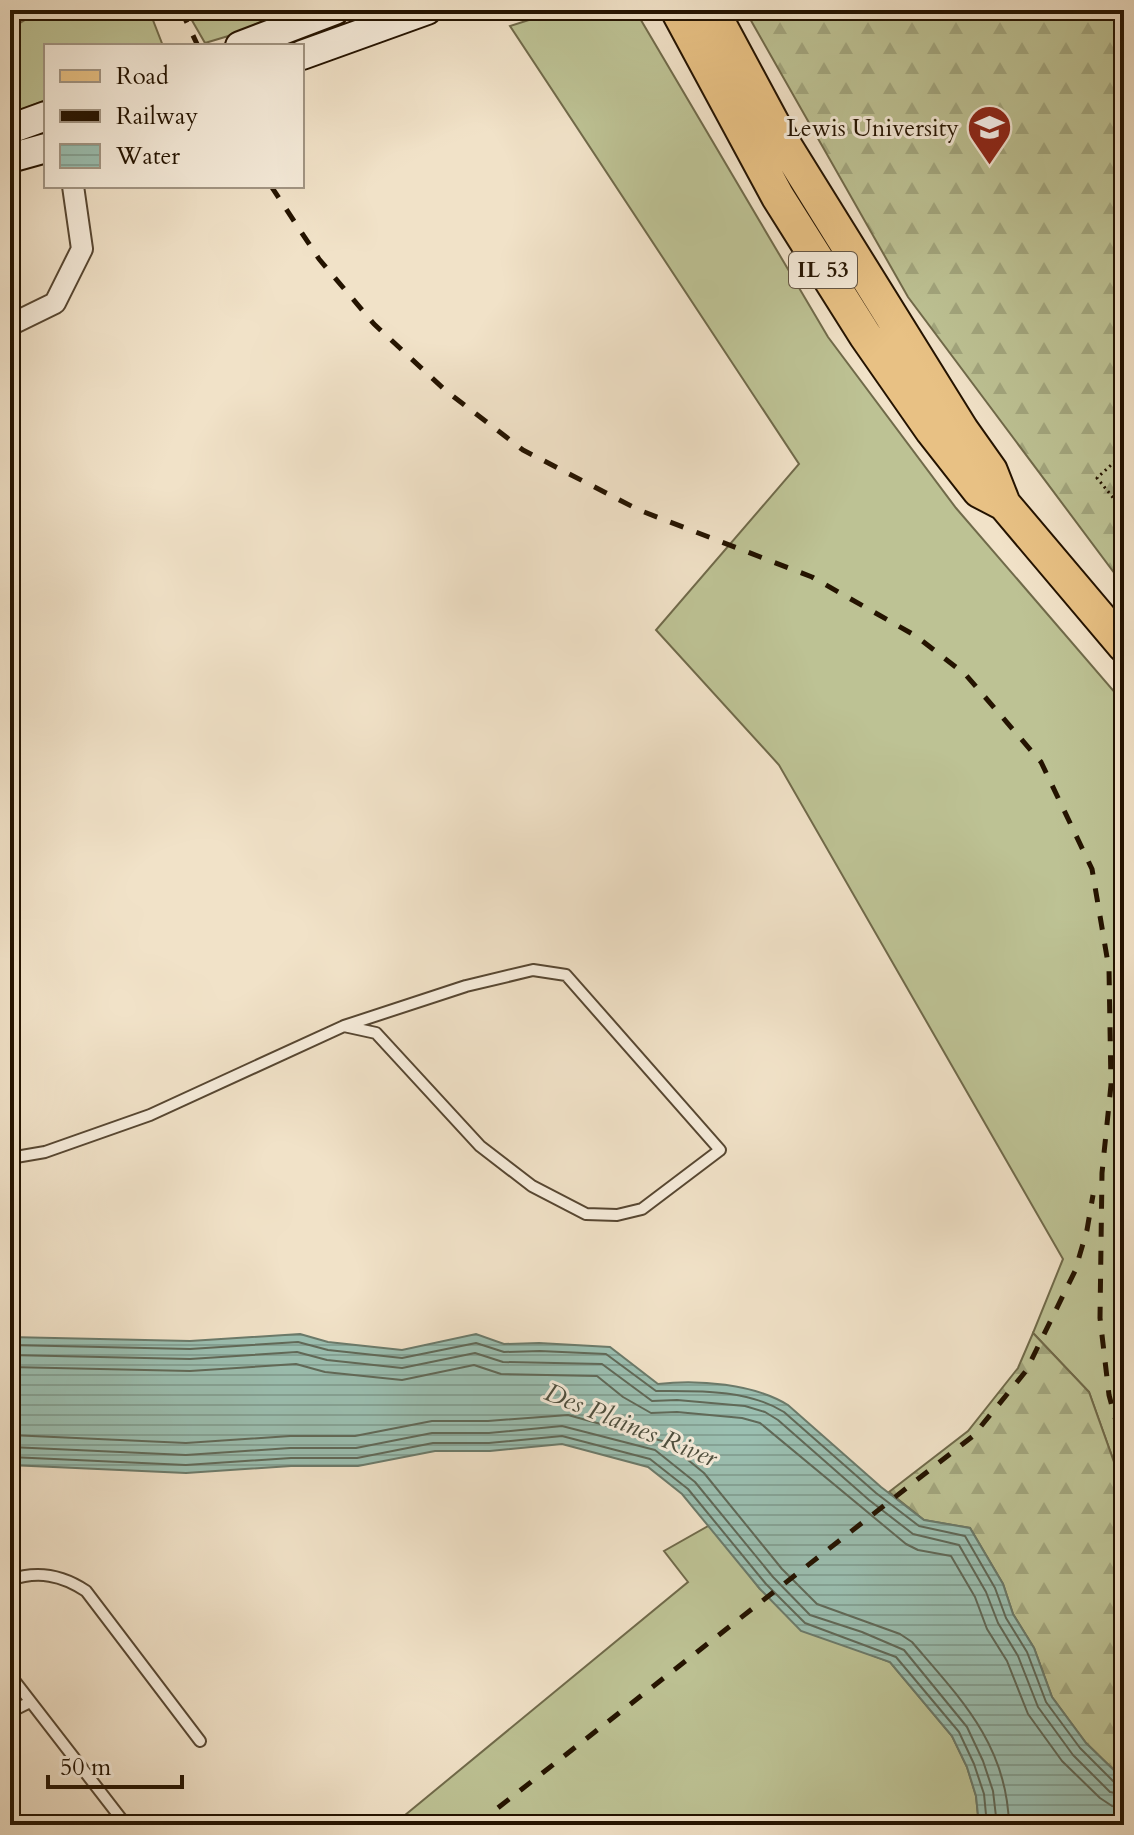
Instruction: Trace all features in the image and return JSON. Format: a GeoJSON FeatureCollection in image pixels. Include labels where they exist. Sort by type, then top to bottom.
{"type":"FeatureCollection","features":[{"type":"Feature","properties":{"kind":"main road"},"geometry":{"type":"LineString","coordinates":[[245,44],[335,10]]}},
{"type":"Feature","properties":{"kind":"main road"},"geometry":{"type":"LineString","coordinates":[[304,54],[427,10]]}},
{"type":"Feature","properties":{"kind":"main road","name":"IL 53"},"geometry":{"type":"LineString","coordinates":[[677,10],[771,186],[865,335],[932,431],[979,491],[1004,504]]}},
{"type":"Feature","properties":{"kind":"main road","name":"IL 53"},"geometry":{"type":"LineString","coordinates":[[712,10],[783,142],[962,430],[991,471],[1004,504],[1124,646]]}},
{"type":"Feature","properties":{"kind":"main road"},"geometry":{"type":"LineString","coordinates":[[10,129],[44,117]]}},
{"type":"Feature","properties":{"kind":"main road"},"geometry":{"type":"LineString","coordinates":[[10,158],[44,149]]}},
{"type":"Feature","properties":{"kind":"street"},"geometry":{"type":"LineString","coordinates":[[10,325],[55,303],[82,249],[73,188]]}},
{"type":"Feature","properties":{"kind":"lane"},"geometry":{"type":"LineString","coordinates":[[10,1158],[45,1152],[150,1115],[344,1026],[479,982],[533,970],[566,975],[720,1150],[642,1209],[617,1215],[586,1214],[532,1186],[480,1146],[376,1033],[344,1026]]}},
{"type":"Feature","properties":{"kind":"lane"},"geometry":{"type":"LineString","coordinates":[[10,1580],[48,1574],[72,1582],[86,1591],[200,1741]]}},
{"type":"Feature","properties":{"kind":"lane"},"geometry":{"type":"LineString","coordinates":[[10,1675],[126,1825]]}},
{"type":"Feature","properties":{"kind":"lane"},"geometry":{"type":"LineString","coordinates":[[10,1712],[30,1702]]}},
{"type":"Feature","properties":{"kind":"path"},"geometry":{"type":"LineString","coordinates":[[1124,453],[1097,478],[1124,511]]}},
{"type":"Feature","properties":{"kind":"green space"},"geometry":{"type":"Polygon","coordinates":[[[48,10],[149,10],[162,44],[44,44],[44,101],[10,114],[10,29],[48,10]]]}},
{"type":"Feature","properties":{"kind":"green space"},"geometry":{"type":"Polygon","coordinates":[[[186,10],[286,10],[235,34],[205,43],[186,10]]]}},
{"type":"Feature","properties":{"kind":"green space"},"geometry":{"type":"Polygon","coordinates":[[[560,10],[635,10],[828,337],[956,508],[1124,703],[1124,1490],[1089,1392],[1033,1333],[1063,1259],[779,765],[656,630],[799,464],[510,26],[560,10]]]}},
{"type":"Feature","properties":{"kind":"green space","name":"Lewis University"},"geometry":{"type":"Polygon","coordinates":[[[745,10],[1124,10],[1124,586],[908,297],[745,10]]]}},
{"type":"Feature","properties":{"kind":"green space"},"geometry":{"type":"Polygon","coordinates":[[[1033,1333],[1089,1392],[1124,1490],[1124,1780],[1086,1743],[1052,1697],[1034,1648],[1013,1614],[1003,1584],[970,1528],[924,1520],[889,1492],[968,1431],[1018,1368],[1033,1333]]]}},
{"type":"Feature","properties":{"kind":"green space"},"geometry":{"type":"Polygon","coordinates":[[[710,1525],[760,1589],[856,1649],[890,1662],[952,1736],[967,1767],[976,1796],[979,1825],[393,1825],[688,1582],[664,1551],[710,1525]]]}},
{"type":"Feature","properties":{"kind":"water","name":"Des Plaines River"},"geometry":{"type":"Polygon","coordinates":[[[300,1334],[328,1342],[402,1350],[476,1334],[504,1344],[610,1347],[658,1384],[690,1382],[725,1385],[759,1392],[788,1405],[881,1487],[924,1520],[970,1528],[1003,1584],[1013,1614],[1034,1648],[1052,1697],[1086,1743],[1124,1780],[1124,1825],[979,1825],[976,1796],[967,1767],[952,1736],[890,1662],[801,1631],[760,1589],[682,1494],[648,1467],[562,1444],[490,1451],[435,1451],[358,1466],[291,1466],[186,1473],[10,1465],[10,1337],[190,1341],[300,1334]]]}},
{"type":"Feature","properties":{"kind":"railway"},"geometry":{"type":"LineString","coordinates":[[181,10],[197,44]]}},
{"type":"Feature","properties":{"kind":"railway"},"geometry":{"type":"LineString","coordinates":[[272,188],[319,259],[374,324],[445,390],[523,450],[639,510],[812,577],[916,636],[966,675],[1041,762],[1092,869],[1109,969],[1111,1085],[1102,1173],[1100,1318],[1109,1395],[1124,1451]]}},
{"type":"Feature","properties":{"kind":"railway"},"geometry":{"type":"LineString","coordinates":[[476,1825],[973,1436],[1026,1371],[1075,1271],[1093,1195]]}},
{"type":"Feature","properties":{"kind":"place","name":"Lewis University"},"geometry":{"type":"Point","coordinates":[990,167]}}]}
